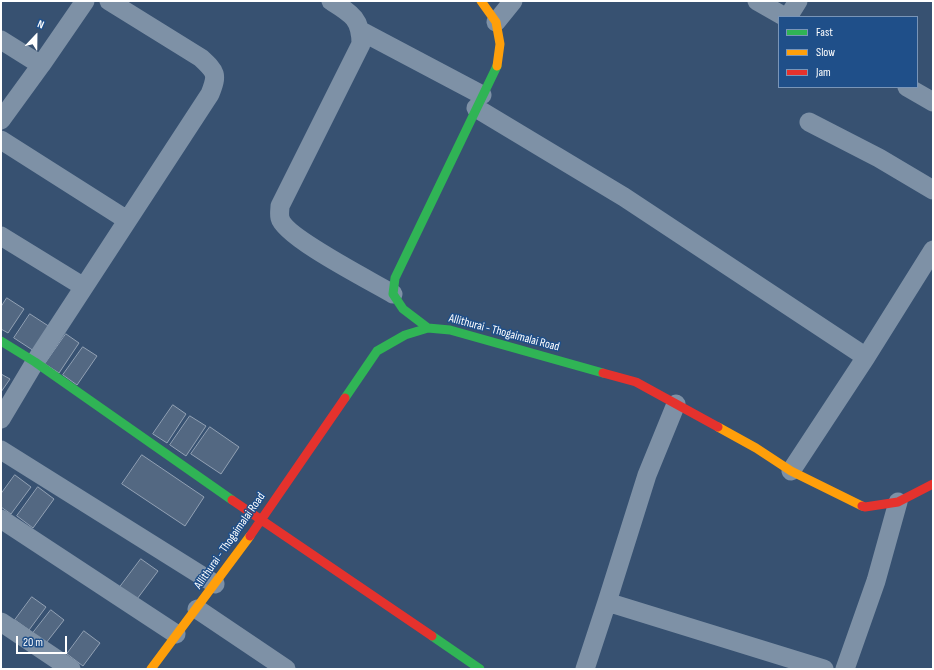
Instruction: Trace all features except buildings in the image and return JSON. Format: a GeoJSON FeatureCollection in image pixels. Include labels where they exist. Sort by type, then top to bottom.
{"type":"FeatureCollection","features":[{"type":"Feature","properties":{"kind":"main road"},"geometry":{"type":"LineString","coordinates":[[428,328],[403,309],[393,294],[395,278],[498,63],[500,44],[496,22],[481,1]]}},
{"type":"Feature","properties":{"kind":"main road","name":"Allithurai - Thogaimalai Road"},"geometry":{"type":"LineString","coordinates":[[151,669],[261,520],[377,351],[405,335],[428,328],[450,330],[636,382],[756,448],[791,471],[865,507],[898,502],[933,484]]}},
{"type":"Feature","properties":{"kind":"main road"},"geometry":{"type":"LineString","coordinates":[[1,341],[35,362],[261,520],[480,669]]}},
{"type":"Feature","properties":{"kind":"street"},"geometry":{"type":"LineString","coordinates":[[1,120],[85,1]]}},
{"type":"Feature","properties":{"kind":"street"},"geometry":{"type":"LineString","coordinates":[[1,419],[35,362],[210,94],[215,80],[213,69],[201,58],[109,1]]}},
{"type":"Feature","properties":{"kind":"street"},"geometry":{"type":"LineString","coordinates":[[496,22],[513,1]]}},
{"type":"Feature","properties":{"kind":"street"},"geometry":{"type":"LineString","coordinates":[[757,1],[784,16]]}},
{"type":"Feature","properties":{"kind":"street"},"geometry":{"type":"LineString","coordinates":[[787,16],[798,1]]}},
{"type":"Feature","properties":{"kind":"street"},"geometry":{"type":"LineString","coordinates":[[342,4],[356,20],[361,31],[361,44],[280,206],[280,218],[289,231],[304,243],[393,294]]}},
{"type":"Feature","properties":{"kind":"street"},"geometry":{"type":"LineString","coordinates":[[361,31],[479,101],[866,357]]}},
{"type":"Feature","properties":{"kind":"street"},"geometry":{"type":"LineString","coordinates":[[1,40],[41,65]]}},
{"type":"Feature","properties":{"kind":"street"},"geometry":{"type":"LineString","coordinates":[[909,88],[933,102]]}},
{"type":"Feature","properties":{"kind":"street"},"geometry":{"type":"LineString","coordinates":[[809,122],[879,158],[933,190]]}},
{"type":"Feature","properties":{"kind":"street"},"geometry":{"type":"LineString","coordinates":[[1,140],[127,220]]}},
{"type":"Feature","properties":{"kind":"street"},"geometry":{"type":"LineString","coordinates":[[1,236],[84,287]]}},
{"type":"Feature","properties":{"kind":"street"},"geometry":{"type":"LineString","coordinates":[[791,471],[866,357],[933,250]]}},
{"type":"Feature","properties":{"kind":"street"},"geometry":{"type":"LineString","coordinates":[[585,669],[647,475],[676,404]]}},
{"type":"Feature","properties":{"kind":"street"},"geometry":{"type":"LineString","coordinates":[[1,450],[215,584]]}},
{"type":"Feature","properties":{"kind":"street"},"geometry":{"type":"LineString","coordinates":[[845,669],[876,581],[898,502]]}},
{"type":"Feature","properties":{"kind":"street"},"geometry":{"type":"LineString","coordinates":[[1,519],[176,634]]}},
{"type":"Feature","properties":{"kind":"street"},"geometry":{"type":"LineString","coordinates":[[607,602],[824,669]]}},
{"type":"Feature","properties":{"kind":"street"},"geometry":{"type":"LineString","coordinates":[[197,608],[286,669]]}},
{"type":"Feature","properties":{"kind":"street"},"geometry":{"type":"LineString","coordinates":[[1,622],[71,669]]}},
{"type":"Feature","properties":{"kind":"traffic: fast"},"geometry":{"type":"LineString","coordinates":[[428,328],[403,309],[393,294],[395,278],[497,66]]}},
{"type":"Feature","properties":{"kind":"traffic: fast"},"geometry":{"type":"LineString","coordinates":[[345,398],[377,351],[405,335],[428,328],[450,330],[603,373]]}},
{"type":"Feature","properties":{"kind":"traffic: fast"},"geometry":{"type":"LineString","coordinates":[[1,341],[35,362],[232,500]]}},
{"type":"Feature","properties":{"kind":"traffic: fast"},"geometry":{"type":"LineString","coordinates":[[432,636],[480,669]]}},
{"type":"Feature","properties":{"kind":"traffic: slow"},"geometry":{"type":"LineString","coordinates":[[481,1],[496,22],[500,44],[497,66]]}},
{"type":"Feature","properties":{"kind":"traffic: slow"},"geometry":{"type":"LineString","coordinates":[[718,427],[756,448],[791,471],[862,506]]}},
{"type":"Feature","properties":{"kind":"traffic: slow"},"geometry":{"type":"LineString","coordinates":[[151,669],[250,536]]}},
{"type":"Feature","properties":{"kind":"traffic: jam"},"geometry":{"type":"LineString","coordinates":[[603,373],[636,382],[718,427]]}},
{"type":"Feature","properties":{"kind":"traffic: jam"},"geometry":{"type":"LineString","coordinates":[[250,536],[345,398]]}},
{"type":"Feature","properties":{"kind":"traffic: jam"},"geometry":{"type":"LineString","coordinates":[[862,506],[865,507],[898,502],[933,484]]}},
{"type":"Feature","properties":{"kind":"traffic: jam"},"geometry":{"type":"LineString","coordinates":[[232,500],[432,636]]}}]}
